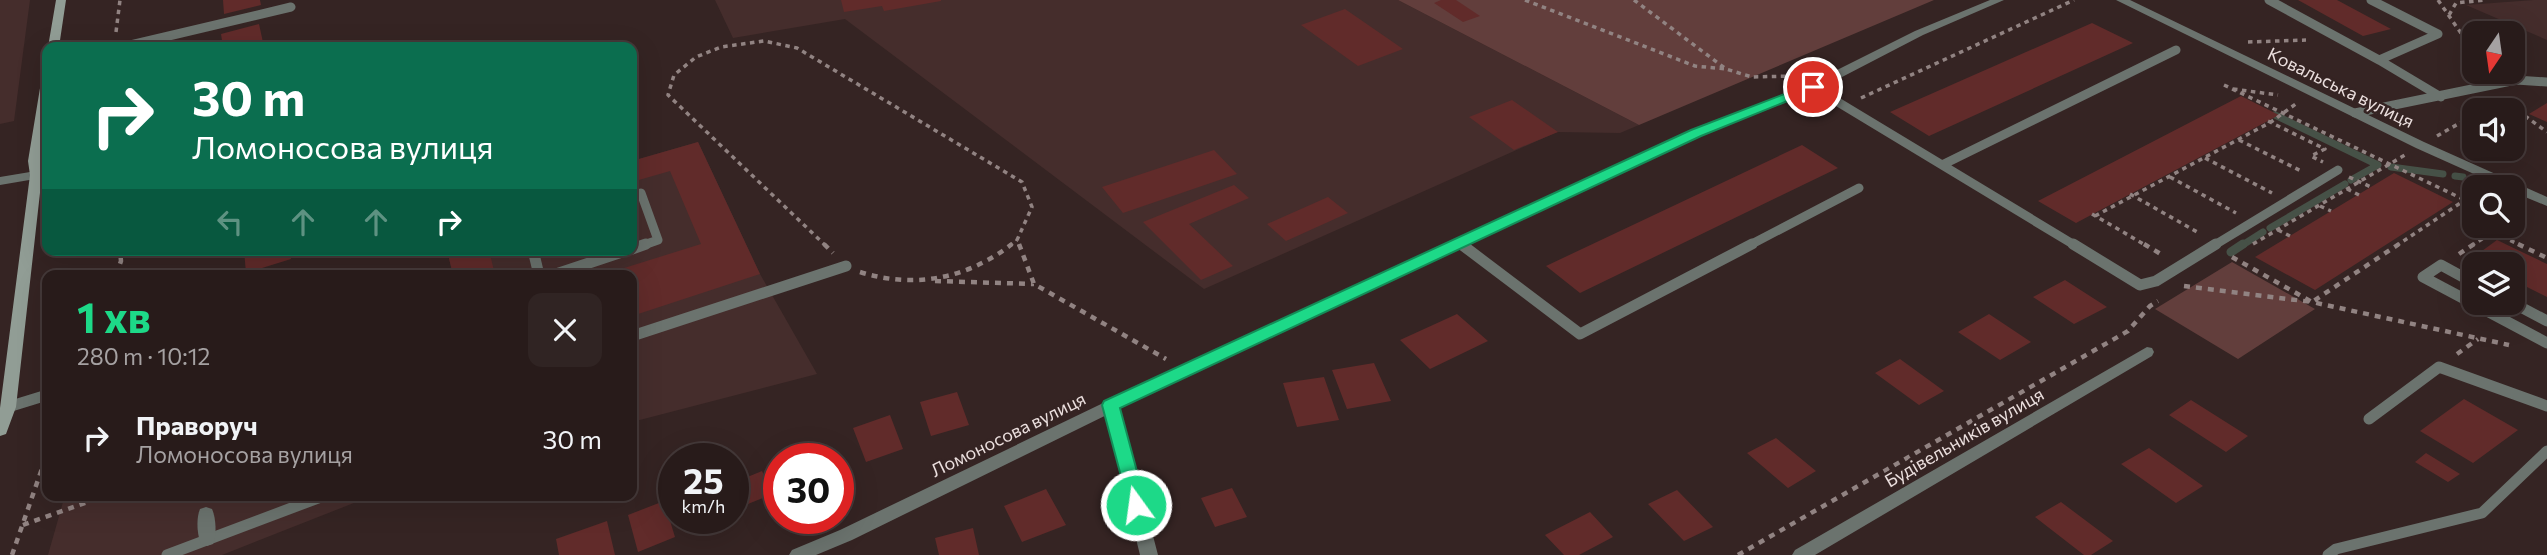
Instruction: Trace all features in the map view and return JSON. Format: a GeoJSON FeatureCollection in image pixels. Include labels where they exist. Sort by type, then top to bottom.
{"type":"FeatureCollection","features":[{"type":"Feature","properties":{"kind":"main road"},"geometry":{"type":"LineString","coordinates":[[54,42],[61,0]]}},
{"type":"Feature","properties":{"kind":"main road"},"geometry":{"type":"LineString","coordinates":[[0,430],[8,407],[42,134]]}},
{"type":"Feature","properties":{"kind":"street","name":"Ломоносова вулиця"},"geometry":{"type":"LineString","coordinates":[[798,555],[846,535],[1185,370],[1696,133],[1813,87],[1919,33],[1999,0]]}},
{"type":"Feature","properties":{"kind":"street","name":"Ковальська вулиця"},"geometry":{"type":"LineString","coordinates":[[2121,0],[2547,202]]}},
{"type":"Feature","properties":{"kind":"street"},"geometry":{"type":"LineString","coordinates":[[0,181],[39,165]]}},
{"type":"Feature","properties":{"kind":"street","name":"Будівельників вулиця"},"geometry":{"type":"LineString","coordinates":[[1801,555],[2147,352]]}},
{"type":"Feature","properties":{"kind":"street"},"geometry":{"type":"LineString","coordinates":[[1111,405],[1149,555]]}},
{"type":"Feature","properties":{"kind":"street"},"geometry":{"type":"LineString","coordinates":[[206,514],[207,539]]}},
{"type":"Feature","properties":{"kind":"lane"},"geometry":{"type":"LineString","coordinates":[[2269,0],[2441,97]]}},
{"type":"Feature","properties":{"kind":"lane"},"geometry":{"type":"LineString","coordinates":[[2371,0],[2438,34],[2379,60]]}},
{"type":"Feature","properties":{"kind":"lane"},"geometry":{"type":"LineString","coordinates":[[143,42],[291,7]]}},
{"type":"Feature","properties":{"kind":"lane"},"geometry":{"type":"LineString","coordinates":[[1944,164],[2176,50]]}},
{"type":"Feature","properties":{"kind":"lane"},"geometry":{"type":"LineString","coordinates":[[2355,113],[2498,86],[2516,80],[2547,82]]}},
{"type":"Feature","properties":{"kind":"lane"},"geometry":{"type":"LineString","coordinates":[[1813,87],[2140,285],[2156,281],[2338,170]]}},
{"type":"Feature","properties":{"kind":"lane"},"geometry":{"type":"LineString","coordinates":[[1461,244],[1580,334],[1858,188]]}},
{"type":"Feature","properties":{"kind":"lane"},"geometry":{"type":"LineString","coordinates":[[637,194],[641,193],[658,240],[637,248]]}},
{"type":"Feature","properties":{"kind":"lane"},"geometry":{"type":"LineString","coordinates":[[568,270],[612,256]]}},
{"type":"Feature","properties":{"kind":"lane"},"geometry":{"type":"LineString","coordinates":[[2462,276],[2441,265],[2423,277],[2547,343]]}},
{"type":"Feature","properties":{"kind":"lane"},"geometry":{"type":"LineString","coordinates":[[637,333],[846,266]]}},
{"type":"Feature","properties":{"kind":"lane"},"geometry":{"type":"LineString","coordinates":[[2525,309],[2547,321]]}},
{"type":"Feature","properties":{"kind":"lane"},"geometry":{"type":"LineString","coordinates":[[2369,419],[2440,367],[2547,406]]}},
{"type":"Feature","properties":{"kind":"lane"},"geometry":{"type":"LineString","coordinates":[[8,407],[42,397]]}},
{"type":"Feature","properties":{"kind":"lane"},"geometry":{"type":"LineString","coordinates":[[2328,555],[2336,550],[2482,513],[2547,451]]}},
{"type":"Feature","properties":{"kind":"lane"},"geometry":{"type":"LineString","coordinates":[[167,555],[310,501]]}},
{"type":"Feature","properties":{"kind":"path"},"geometry":{"type":"LineString","coordinates":[[116,35],[120,0]]}},
{"type":"Feature","properties":{"kind":"path"},"geometry":{"type":"LineString","coordinates":[[1525,0],[1695,66],[1726,69],[1752,77],[1792,76]]}},
{"type":"Feature","properties":{"kind":"path"},"geometry":{"type":"LineString","coordinates":[[1634,0],[1726,69]]}},
{"type":"Feature","properties":{"kind":"path"},"geometry":{"type":"LineString","coordinates":[[1845,106],[2074,0]]}},
{"type":"Feature","properties":{"kind":"path"},"geometry":{"type":"LineString","coordinates":[[2438,0],[2462,34]]}},
{"type":"Feature","properties":{"kind":"path"},"geometry":{"type":"LineString","coordinates":[[2449,15],[2456,3],[2485,0]]}},
{"type":"Feature","properties":{"kind":"path"},"geometry":{"type":"LineString","coordinates":[[2237,43],[2338,39]]}},
{"type":"Feature","properties":{"kind":"path"},"geometry":{"type":"LineString","coordinates":[[910,281],[964,272],[985,264],[1017,240],[1032,207],[1022,182],[797,48],[764,41],[721,47],[696,57],[674,75],[668,94],[681,110],[846,266],[875,278],[910,281],[1034,284],[1185,370]]}},
{"type":"Feature","properties":{"kind":"path"},"geometry":{"type":"LineString","coordinates":[[2224,85],[2462,200]]}},
{"type":"Feature","properties":{"kind":"path"},"geometry":{"type":"LineString","coordinates":[[2498,86],[2502,98]]}},
{"type":"Feature","properties":{"kind":"path"},"geometry":{"type":"LineString","coordinates":[[2233,89],[2281,95]]}},
{"type":"Feature","properties":{"kind":"path"},"geometry":{"type":"LineString","coordinates":[[2181,266],[2094,215],[2269,121],[2305,98],[2293,97]]}},
{"type":"Feature","properties":{"kind":"path"},"geometry":{"type":"LineString","coordinates":[[2525,116],[2547,132]]}},
{"type":"Feature","properties":{"kind":"path"},"geometry":{"type":"LineString","coordinates":[[2269,121],[2325,149],[2311,156],[2338,170]]}},
{"type":"Feature","properties":{"kind":"path"},"geometry":{"type":"LineString","coordinates":[[2427,141],[2462,122]]}},
{"type":"Feature","properties":{"kind":"path"},"geometry":{"type":"LineString","coordinates":[[2236,139],[2320,181]]}},
{"type":"Feature","properties":{"kind":"path"},"geometry":{"type":"LineString","coordinates":[[2220,264],[2391,165],[2412,150]]}},
{"type":"Feature","properties":{"kind":"path"},"geometry":{"type":"LineString","coordinates":[[2203,157],[2287,201]]}},
{"type":"Feature","properties":{"kind":"path"},"geometry":{"type":"LineString","coordinates":[[2168,176],[2253,222]]}},
{"type":"Feature","properties":{"kind":"path"},"geometry":{"type":"LineString","coordinates":[[2347,189],[2359,195]]}},
{"type":"Feature","properties":{"kind":"path"},"geometry":{"type":"LineString","coordinates":[[2132,195],[2218,243]]}},
{"type":"Feature","properties":{"kind":"path"},"geometry":{"type":"LineString","coordinates":[[2312,302],[2462,203]]}},
{"type":"Feature","properties":{"kind":"path"},"geometry":{"type":"LineString","coordinates":[[2319,206],[2331,211]]}},
{"type":"Feature","properties":{"kind":"path"},"geometry":{"type":"LineString","coordinates":[[2441,265],[2484,238]]}},
{"type":"Feature","properties":{"kind":"path"},"geometry":{"type":"LineString","coordinates":[[2505,238],[2547,258]]}},
{"type":"Feature","properties":{"kind":"path"},"geometry":{"type":"LineString","coordinates":[[1017,240],[1034,284]]}},
{"type":"Feature","properties":{"kind":"path"},"geometry":{"type":"LineString","coordinates":[[2232,257],[2312,302]]}},
{"type":"Feature","properties":{"kind":"path"},"geometry":{"type":"LineString","coordinates":[[2172,292],[2196,278]]}},
{"type":"Feature","properties":{"kind":"path"},"geometry":{"type":"LineString","coordinates":[[2156,281],[2312,302],[2513,346]]}},
{"type":"Feature","properties":{"kind":"path"},"geometry":{"type":"LineString","coordinates":[[1738,555],[2128,331],[2150,306],[2161,299]]}},
{"type":"Feature","properties":{"kind":"path"},"geometry":{"type":"LineString","coordinates":[[12,555],[42,469]]}},
{"type":"Feature","properties":{"kind":"path"},"geometry":{"type":"LineString","coordinates":[[23,525],[90,501]]}},
{"type":"Feature","properties":{"kind":"shaded area"},"geometry":{"type":"Polygon","coordinates":[[[0,0],[30,0],[14,121],[0,124],[0,0]]]}},
{"type":"Feature","properties":{"kind":"shaded area"},"geometry":{"type":"Polygon","coordinates":[[[715,0],[1398,0],[1639,125],[1620,133],[1557,132],[1204,289],[845,19],[733,38],[715,0]]]}},
{"type":"Feature","properties":{"kind":"shaded area"},"geometry":{"type":"Polygon","coordinates":[[[1398,0],[1934,0],[1639,125],[1398,0]]]}},
{"type":"Feature","properties":{"kind":"shaded area"},"geometry":{"type":"Polygon","coordinates":[[[2547,0],[2547,40],[2525,30],[2525,21],[2503,21],[2466,5],[2547,0]]]}},
{"type":"Feature","properties":{"kind":"shaded area"},"geometry":{"type":"Polygon","coordinates":[[[698,142],[760,274],[817,374],[637,421],[637,270],[452,270],[448,256],[637,256],[637,160],[698,142]]]}},
{"type":"Feature","properties":{"kind":"shaded area"},"geometry":{"type":"Polygon","coordinates":[[[2232,262],[2315,309],[2238,359],[2155,309],[2232,262]]]}},
{"type":"Feature","properties":{"kind":"shaded area"},"geometry":{"type":"Polygon","coordinates":[[[63,501],[359,501],[222,555],[48,555],[63,501]]]}},
{"type":"Feature","properties":{"kind":"building"},"geometry":{"type":"Polygon","coordinates":[[[223,0],[260,0],[261,5],[224,14],[223,0]]]}},
{"type":"Feature","properties":{"kind":"building"},"geometry":{"type":"Polygon","coordinates":[[[841,0],[941,1],[884,11],[882,6],[844,12],[841,0]]]}},
{"type":"Feature","properties":{"kind":"building"},"geometry":{"type":"Polygon","coordinates":[[[1456,0],[1480,16],[1463,22],[1434,3],[1456,0]]]}},
{"type":"Feature","properties":{"kind":"building"},"geometry":{"type":"Polygon","coordinates":[[[2298,0],[2337,0],[2391,29],[2363,36],[2298,0]]]}},
{"type":"Feature","properties":{"kind":"building"},"geometry":{"type":"Polygon","coordinates":[[[1345,9],[1403,49],[1358,66],[1301,25],[1345,9]]]}},
{"type":"Feature","properties":{"kind":"building"},"geometry":{"type":"Polygon","coordinates":[[[2092,23],[2133,43],[1929,136],[1890,112],[2092,23]]]}},
{"type":"Feature","properties":{"kind":"building"},"geometry":{"type":"Polygon","coordinates":[[[259,24],[263,42],[222,42],[221,34],[259,24]]]}},
{"type":"Feature","properties":{"kind":"building"},"geometry":{"type":"Polygon","coordinates":[[[2241,96],[2279,115],[2076,223],[2038,201],[2241,96]]]}},
{"type":"Feature","properties":{"kind":"building"},"geometry":{"type":"Polygon","coordinates":[[[1512,100],[1558,132],[1514,150],[1469,117],[1512,100]]]}},
{"type":"Feature","properties":{"kind":"building"},"geometry":{"type":"Polygon","coordinates":[[[2547,103],[2547,122],[2529,114],[2547,103]]]}},
{"type":"Feature","properties":{"kind":"building"},"geometry":{"type":"Polygon","coordinates":[[[698,142],[760,274],[637,314],[637,270],[618,270],[701,244],[670,171],[637,181],[637,160],[698,142]]]}},
{"type":"Feature","properties":{"kind":"building"},"geometry":{"type":"Polygon","coordinates":[[[1802,145],[1838,168],[1580,293],[1546,266],[1802,145]]]}},
{"type":"Feature","properties":{"kind":"building"},"geometry":{"type":"Polygon","coordinates":[[[1214,150],[1237,174],[1123,213],[1102,187],[1214,150]]]}},
{"type":"Feature","properties":{"kind":"building"},"geometry":{"type":"Polygon","coordinates":[[[2394,173],[2453,202],[2315,290],[2255,257],[2394,173]]]}},
{"type":"Feature","properties":{"kind":"building"},"geometry":{"type":"Polygon","coordinates":[[[1234,185],[1249,198],[1189,224],[1233,266],[1201,280],[1143,222],[1234,185]]]}},
{"type":"Feature","properties":{"kind":"building"},"geometry":{"type":"Polygon","coordinates":[[[1328,197],[1348,213],[1286,241],[1267,224],[1328,197]]]}},
{"type":"Feature","properties":{"kind":"building"},"geometry":{"type":"Polygon","coordinates":[[[2497,240],[2522,252],[2481,252],[2497,240]]]}},
{"type":"Feature","properties":{"kind":"building"},"geometry":{"type":"Polygon","coordinates":[[[2525,253],[2547,264],[2547,297],[2525,286],[2525,253]]]}},
{"type":"Feature","properties":{"kind":"building"},"geometry":{"type":"Polygon","coordinates":[[[245,256],[290,256],[291,259],[256,270],[246,270],[245,256]]]}},
{"type":"Feature","properties":{"kind":"building"},"geometry":{"type":"Polygon","coordinates":[[[448,256],[490,256],[494,270],[452,270],[448,256]]]}},
{"type":"Feature","properties":{"kind":"building"},"geometry":{"type":"Polygon","coordinates":[[[2065,280],[2107,307],[2074,324],[2033,297],[2065,280]]]}},
{"type":"Feature","properties":{"kind":"building"},"geometry":{"type":"Polygon","coordinates":[[[1457,314],[1488,341],[1430,369],[1400,340],[1457,314]]]}},
{"type":"Feature","properties":{"kind":"building"},"geometry":{"type":"Polygon","coordinates":[[[1989,314],[2031,342],[2000,360],[1958,332],[1989,314]]]}},
{"type":"Feature","properties":{"kind":"building"},"geometry":{"type":"Polygon","coordinates":[[[1900,359],[1944,391],[1919,405],[1875,373],[1900,359]]]}},
{"type":"Feature","properties":{"kind":"building"},"geometry":{"type":"Polygon","coordinates":[[[1374,363],[1391,401],[1347,409],[1332,370],[1374,363]]]}},
{"type":"Feature","properties":{"kind":"building"},"geometry":{"type":"Polygon","coordinates":[[[1324,377],[1339,420],[1297,427],[1283,383],[1324,377]]]}},
{"type":"Feature","properties":{"kind":"building"},"geometry":{"type":"Polygon","coordinates":[[[957,392],[969,425],[931,436],[920,402],[957,392]]]}},
{"type":"Feature","properties":{"kind":"building"},"geometry":{"type":"Polygon","coordinates":[[[2464,399],[2518,430],[2473,463],[2420,431],[2464,399]]]}},
{"type":"Feature","properties":{"kind":"building"},"geometry":{"type":"Polygon","coordinates":[[[2191,400],[2248,436],[2226,452],[2169,415],[2191,400]]]}},
{"type":"Feature","properties":{"kind":"building"},"geometry":{"type":"Polygon","coordinates":[[[890,415],[903,449],[866,462],[853,428],[890,415]]]}},
{"type":"Feature","properties":{"kind":"building"},"geometry":{"type":"Polygon","coordinates":[[[1776,438],[1816,471],[1788,488],[1747,453],[1776,438]]]}},
{"type":"Feature","properties":{"kind":"building"},"geometry":{"type":"Polygon","coordinates":[[[2149,448],[2203,486],[2176,503],[2121,464],[2149,448]]]}},
{"type":"Feature","properties":{"kind":"building"},"geometry":{"type":"Polygon","coordinates":[[[2426,453],[2460,474],[2448,482],[2415,462],[2426,453]]]}},
{"type":"Feature","properties":{"kind":"building"},"geometry":{"type":"Polygon","coordinates":[[[762,471],[763,473],[763,498],[749,504],[749,476],[762,471]]]}},
{"type":"Feature","properties":{"kind":"building"},"geometry":{"type":"Polygon","coordinates":[[[1232,488],[1247,517],[1215,527],[1201,498],[1232,488]]]}},
{"type":"Feature","properties":{"kind":"building"},"geometry":{"type":"Polygon","coordinates":[[[1046,489],[1066,525],[1022,542],[1004,506],[1046,489]]]}},
{"type":"Feature","properties":{"kind":"building"},"geometry":{"type":"Polygon","coordinates":[[[1677,490],[1713,527],[1684,541],[1648,504],[1677,490]]]}},
{"type":"Feature","properties":{"kind":"building"},"geometry":{"type":"Polygon","coordinates":[[[2061,502],[2113,541],[2091,555],[2084,555],[2035,517],[2061,502]]]}},
{"type":"Feature","properties":{"kind":"building"},"geometry":{"type":"Polygon","coordinates":[[[658,503],[658,534],[674,534],[675,537],[638,552],[628,515],[658,503]]]}},
{"type":"Feature","properties":{"kind":"building"},"geometry":{"type":"Polygon","coordinates":[[[1590,512],[1613,537],[1579,555],[1564,555],[1545,535],[1590,512]]]}},
{"type":"Feature","properties":{"kind":"building"},"geometry":{"type":"Polygon","coordinates":[[[607,521],[615,555],[559,555],[556,539],[607,521]]]}},
{"type":"Feature","properties":{"kind":"building"},"geometry":{"type":"Polygon","coordinates":[[[973,528],[979,555],[939,555],[935,538],[973,528]]]}},
{"type":"Feature","properties":{"kind":"waterway"},"geometry":{"type":"LineString","coordinates":[[2275,115],[2378,165]]}},
{"type":"Feature","properties":{"kind":"waterway"},"geometry":{"type":"LineString","coordinates":[[2351,180],[2376,166]]}},
{"type":"Feature","properties":{"kind":"waterway"},"geometry":{"type":"LineString","coordinates":[[2391,167],[2443,174]]}},
{"type":"Feature","properties":{"kind":"waterway"},"geometry":{"type":"LineString","coordinates":[[2455,176],[2462,177]]}},
{"type":"Feature","properties":{"kind":"waterway"},"geometry":{"type":"LineString","coordinates":[[2270,228],[2345,184]]}},
{"type":"Feature","properties":{"kind":"waterway"},"geometry":{"type":"LineString","coordinates":[[2241,246],[2263,232]]}},
{"type":"Feature","properties":{"kind":"waterway"},"geometry":{"type":"LineString","coordinates":[[2231,252],[2243,244]]}},
{"type":"Feature","properties":{"kind":"route"},"geometry":{"type":"LineString","coordinates":[[1136,505],[1111,405],[1696,133],[1813,87]]}}]}
